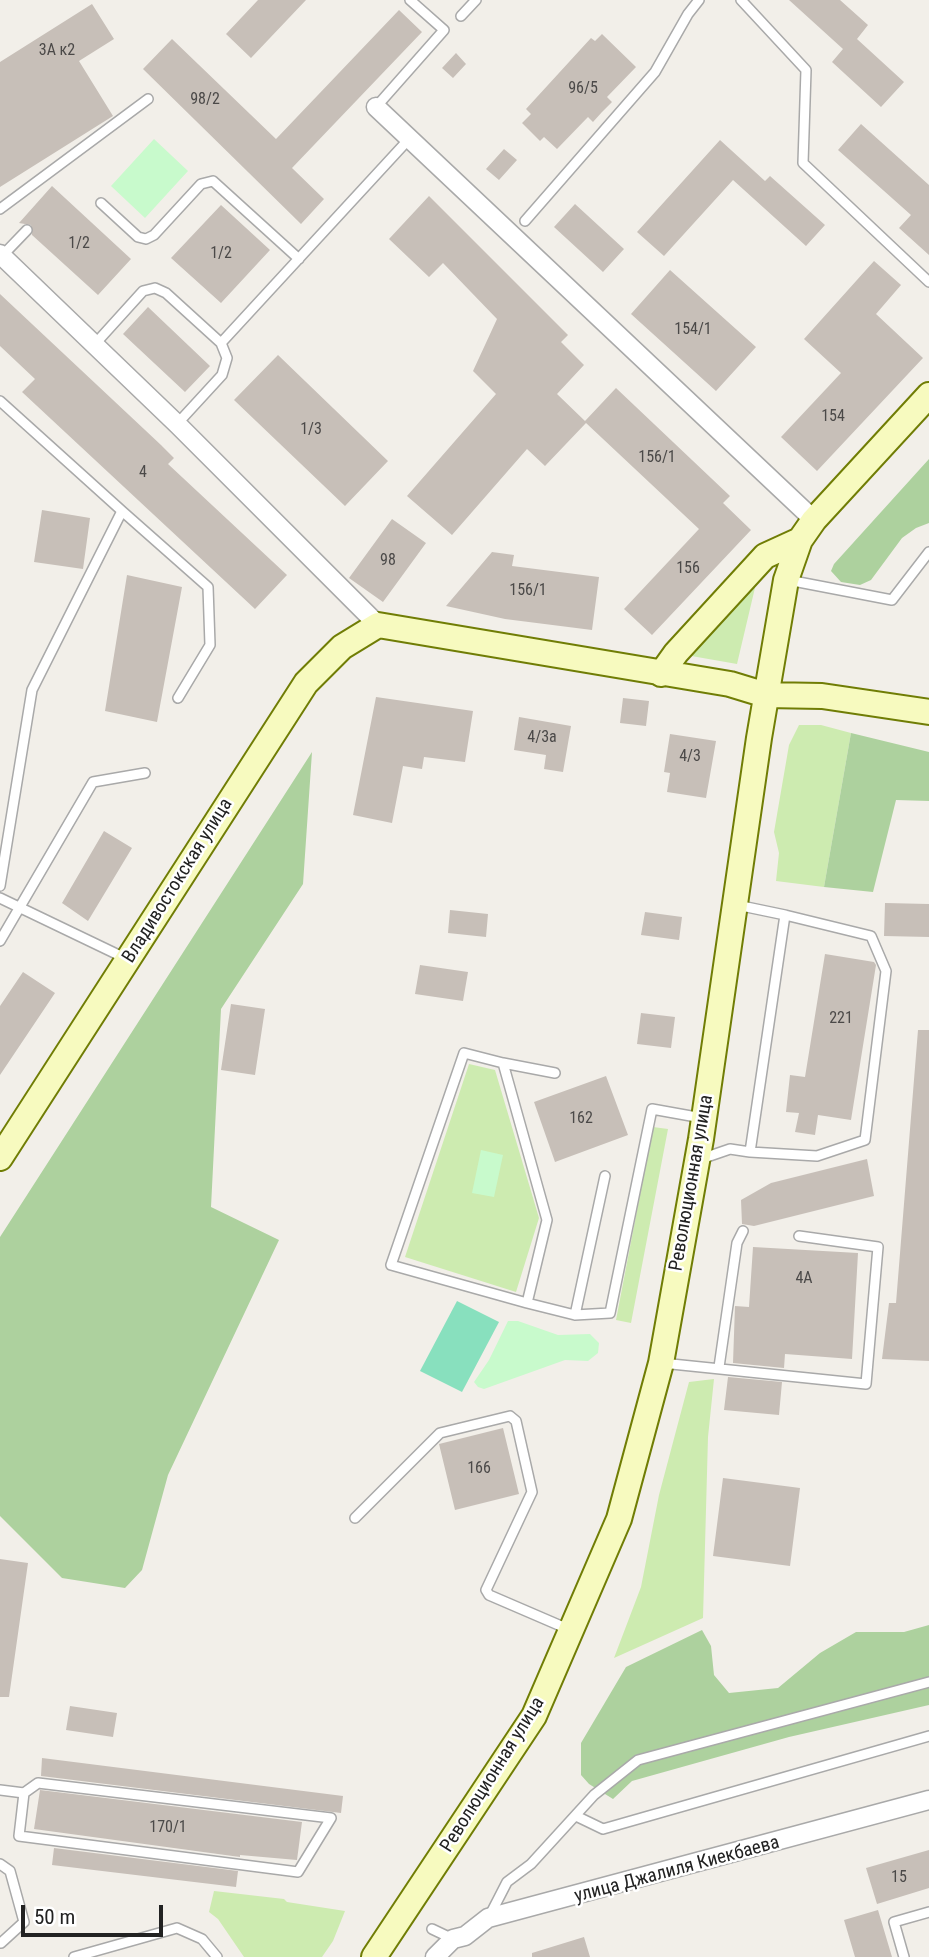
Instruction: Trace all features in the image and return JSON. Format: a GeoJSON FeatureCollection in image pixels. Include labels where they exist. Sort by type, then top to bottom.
{"type":"FeatureCollection","features":[{"type":"Feature","properties":{"kind":"main road","name":"Революционная улица"},"geometry":{"type":"LineString","coordinates":[[374,1957],[534,1716],[573,1631],[619,1519],[661,1363],[704,1118],[765,695],[786,580],[800,540],[814,520],[929,394]]}},
{"type":"Feature","properties":{"kind":"main road"},"geometry":{"type":"LineString","coordinates":[[661,674],[676,653],[765,556],[800,540]]}},
{"type":"Feature","properties":{"kind":"main road"},"geometry":{"type":"LineString","coordinates":[[378,625],[730,684],[765,695],[822,696],[929,712]]}},
{"type":"Feature","properties":{"kind":"main road","name":"Владивостокская улица"},"geometry":{"type":"LineString","coordinates":[[0,1158],[268,738],[306,683],[342,647],[378,625]]}},
{"type":"Feature","properties":{"kind":"street"},"geometry":{"type":"LineString","coordinates":[[376,107],[814,520]]}},
{"type":"Feature","properties":{"kind":"street"},"geometry":{"type":"LineString","coordinates":[[1,255],[177,424],[378,625]]}},
{"type":"Feature","properties":{"kind":"street","name":"улица Джалиля Киекбаева"},"geometry":{"type":"LineString","coordinates":[[435,1957],[453,1939],[466,1936],[488,1918],[929,1800]]}},
{"type":"Feature","properties":{"kind":"lane"},"geometry":{"type":"LineString","coordinates":[[376,107],[443,30],[410,0]]}},
{"type":"Feature","properties":{"kind":"lane"},"geometry":{"type":"LineString","coordinates":[[461,16],[476,0]]}},
{"type":"Feature","properties":{"kind":"lane"},"geometry":{"type":"LineString","coordinates":[[525,221],[655,72],[688,13],[699,0]]}},
{"type":"Feature","properties":{"kind":"lane"},"geometry":{"type":"LineString","coordinates":[[741,0],[806,70],[803,163],[929,282]]}},
{"type":"Feature","properties":{"kind":"lane"},"geometry":{"type":"LineString","coordinates":[[0,209],[148,99]]}},
{"type":"Feature","properties":{"kind":"lane"},"geometry":{"type":"LineString","coordinates":[[221,343],[409,139]]}},
{"type":"Feature","properties":{"kind":"lane"},"geometry":{"type":"LineString","coordinates":[[101,203],[138,237],[146,239],[154,235],[201,184],[213,181],[299,259]]}},
{"type":"Feature","properties":{"kind":"lane"},"geometry":{"type":"LineString","coordinates":[[1,255],[27,230]]}},
{"type":"Feature","properties":{"kind":"lane"},"geometry":{"type":"LineString","coordinates":[[94,344],[143,291],[155,288],[166,292],[221,343],[227,358],[222,375],[177,424]]}},
{"type":"Feature","properties":{"kind":"lane"},"geometry":{"type":"LineString","coordinates":[[0,401],[208,587],[210,645],[178,698]]}},
{"type":"Feature","properties":{"kind":"lane"},"geometry":{"type":"LineString","coordinates":[[0,886],[32,690],[122,510]]}},
{"type":"Feature","properties":{"kind":"lane"},"geometry":{"type":"LineString","coordinates":[[786,580],[892,600],[929,552]]}},
{"type":"Feature","properties":{"kind":"lane"},"geometry":{"type":"LineString","coordinates":[[0,941],[93,782],[145,773]]}},
{"type":"Feature","properties":{"kind":"lane"},"geometry":{"type":"LineString","coordinates":[[0,898],[128,960]]}},
{"type":"Feature","properties":{"kind":"lane"},"geometry":{"type":"LineString","coordinates":[[696,1161],[721,1151],[817,1156],[865,1140],[886,971],[871,936],[733,905]]}},
{"type":"Feature","properties":{"kind":"lane"},"geometry":{"type":"LineString","coordinates":[[750,1152],[785,915]]}},
{"type":"Feature","properties":{"kind":"lane"},"geometry":{"type":"LineString","coordinates":[[555,1073],[464,1053],[391,1265],[575,1315],[610,1313],[652,1109],[704,1118]]}},
{"type":"Feature","properties":{"kind":"lane"},"geometry":{"type":"LineString","coordinates":[[503,1063],[547,1220],[527,1303]]}},
{"type":"Feature","properties":{"kind":"lane"},"geometry":{"type":"LineString","coordinates":[[575,1315],[605,1176]]}},
{"type":"Feature","properties":{"kind":"lane"},"geometry":{"type":"LineString","coordinates":[[719,1367],[737,1243],[743,1231]]}},
{"type":"Feature","properties":{"kind":"lane"},"geometry":{"type":"LineString","coordinates":[[661,1363],[866,1384],[878,1247],[799,1236]]}},
{"type":"Feature","properties":{"kind":"lane"},"geometry":{"type":"LineString","coordinates":[[355,1518],[440,1433],[510,1416],[516,1421],[532,1492],[486,1590],[489,1595],[573,1631]]}},
{"type":"Feature","properties":{"kind":"lane"},"geometry":{"type":"LineString","coordinates":[[488,1918],[507,1882],[531,1864],[594,1795],[638,1760],[929,1682]]}},
{"type":"Feature","properties":{"kind":"lane"},"geometry":{"type":"LineString","coordinates":[[576,1816],[603,1829],[929,1736]]}},
{"type":"Feature","properties":{"kind":"lane"},"geometry":{"type":"LineString","coordinates":[[0,1790],[24,1793],[38,1783],[331,1818],[298,1872],[19,1836],[24,1793]]}},
{"type":"Feature","properties":{"kind":"lane"},"geometry":{"type":"LineString","coordinates":[[0,1864],[10,1871],[24,1922],[1,1943]]}},
{"type":"Feature","properties":{"kind":"lane"},"geometry":{"type":"LineString","coordinates":[[904,1957],[894,1922],[929,1912]]}},
{"type":"Feature","properties":{"kind":"lane"},"geometry":{"type":"LineString","coordinates":[[74,1957],[177,1928],[202,1939],[216,1957]]}},
{"type":"Feature","properties":{"kind":"lane"},"geometry":{"type":"LineString","coordinates":[[432,1929],[453,1939]]}},
{"type":"Feature","properties":{"kind":"green space"},"geometry":{"type":"Polygon","coordinates":[[[154,139],[188,171],[145,218],[111,186],[154,139]]]}},
{"type":"Feature","properties":{"kind":"green space"},"geometry":{"type":"Polygon","coordinates":[[[929,459],[929,523],[902,538],[871,580],[860,585],[841,582],[831,571],[834,564],[929,459]]]}},
{"type":"Feature","properties":{"kind":"green space"},"geometry":{"type":"Polygon","coordinates":[[[758,575],[737,664],[680,654],[758,575]]]}},
{"type":"Feature","properties":{"kind":"green space"},"geometry":{"type":"Polygon","coordinates":[[[799,725],[821,725],[851,733],[824,887],[776,881],[779,853],[774,832],[789,745],[799,725]]]}},
{"type":"Feature","properties":{"kind":"green space"},"geometry":{"type":"Polygon","coordinates":[[[851,733],[929,752],[929,801],[896,800],[873,892],[824,887],[851,733]]]}},
{"type":"Feature","properties":{"kind":"green space"},"geometry":{"type":"Polygon","coordinates":[[[312,752],[303,884],[221,1009],[211,1207],[279,1240],[168,1475],[142,1570],[125,1588],[62,1578],[0,1516],[0,1237],[312,752]]]}},
{"type":"Feature","properties":{"kind":"green space"},"geometry":{"type":"Polygon","coordinates":[[[469,1064],[495,1070],[539,1218],[516,1292],[405,1257],[469,1064]]]}},
{"type":"Feature","properties":{"kind":"green space"},"geometry":{"type":"Polygon","coordinates":[[[653,1127],[668,1129],[631,1323],[616,1320],[653,1127]]]}},
{"type":"Feature","properties":{"kind":"green space"},"geometry":{"type":"Polygon","coordinates":[[[481,1150],[503,1155],[494,1197],[472,1193],[481,1150]]]}},
{"type":"Feature","properties":{"kind":"green space"},"geometry":{"type":"Polygon","coordinates":[[[457,1301],[499,1322],[462,1392],[420,1371],[457,1301]]]}},
{"type":"Feature","properties":{"kind":"green space"},"geometry":{"type":"Polygon","coordinates":[[[508,1321],[518,1321],[558,1335],[590,1334],[599,1343],[598,1353],[588,1361],[565,1360],[484,1389],[478,1387],[474,1382],[489,1360],[508,1321]]]}},
{"type":"Feature","properties":{"kind":"green space"},"geometry":{"type":"Polygon","coordinates":[[[714,1379],[708,1437],[703,1618],[614,1658],[641,1587],[659,1495],[689,1382],[714,1379]]]}},
{"type":"Feature","properties":{"kind":"green space"},"geometry":{"type":"Polygon","coordinates":[[[929,1625],[929,1705],[789,1737],[632,1781],[613,1799],[589,1784],[581,1775],[581,1743],[626,1667],[702,1630],[711,1646],[714,1675],[729,1693],[778,1688],[820,1653],[856,1632],[904,1632],[929,1625]]]}},
{"type":"Feature","properties":{"kind":"green space"},"geometry":{"type":"Polygon","coordinates":[[[214,1891],[284,1899],[287,1902],[345,1911],[333,1941],[322,1957],[244,1957],[218,1919],[209,1912],[214,1891]]]}},
{"type":"Feature","properties":{"kind":"building"},"geometry":{"type":"Polygon","coordinates":[[[258,0],[306,0],[251,58],[226,34],[258,0]]]}},
{"type":"Feature","properties":{"kind":"building"},"geometry":{"type":"Polygon","coordinates":[[[789,0],[840,0],[868,25],[857,39],[904,82],[881,107],[832,62],[843,49],[789,0]]]}},
{"type":"Feature","properties":{"kind":"building"},"geometry":{"type":"Polygon","coordinates":[[[92,4],[114,39],[79,61],[113,116],[0,187],[0,62],[92,4]]]}},
{"type":"Feature","properties":{"kind":"building"},"geometry":{"type":"Polygon","coordinates":[[[399,10],[422,32],[292,168],[324,199],[301,224],[143,69],[172,39],[276,139],[399,10]]]}},
{"type":"Feature","properties":{"kind":"building"},"geometry":{"type":"Polygon","coordinates":[[[602,34],[636,67],[607,97],[612,102],[593,122],[588,117],[557,149],[544,137],[540,141],[522,123],[531,114],[526,109],[591,38],[595,41],[602,34]]]}},
{"type":"Feature","properties":{"kind":"building"},"geometry":{"type":"Polygon","coordinates":[[[456,53],[466,64],[453,78],[442,68],[456,53]]]}},
{"type":"Feature","properties":{"kind":"building"},"geometry":{"type":"Polygon","coordinates":[[[861,124],[929,185],[929,255],[899,228],[911,215],[838,150],[861,124]]]}},
{"type":"Feature","properties":{"kind":"building"},"geometry":{"type":"Polygon","coordinates":[[[720,140],[765,181],[770,176],[825,225],[806,246],[733,180],[664,256],[637,232],[720,140]]]}},
{"type":"Feature","properties":{"kind":"building"},"geometry":{"type":"Polygon","coordinates":[[[504,149],[517,160],[499,180],[486,169],[504,149]]]}},
{"type":"Feature","properties":{"kind":"building"},"geometry":{"type":"Polygon","coordinates":[[[52,186],[131,259],[98,295],[32,235],[31,225],[19,223],[52,186]]]}},
{"type":"Feature","properties":{"kind":"building"},"geometry":{"type":"Polygon","coordinates":[[[429,196],[568,335],[561,342],[584,365],[557,394],[585,421],[616,388],[730,496],[723,503],[751,530],[652,635],[624,609],[699,529],[586,423],[545,466],[527,449],[452,535],[407,496],[496,394],[473,371],[497,319],[443,263],[429,277],[389,239],[429,196]]]}},
{"type":"Feature","properties":{"kind":"building"},"geometry":{"type":"Polygon","coordinates":[[[575,204],[624,249],[603,272],[554,227],[575,204]]]}},
{"type":"Feature","properties":{"kind":"building"},"geometry":{"type":"Polygon","coordinates":[[[221,205],[270,250],[221,303],[171,258],[221,205]]]}},
{"type":"Feature","properties":{"kind":"building"},"geometry":{"type":"Polygon","coordinates":[[[874,261],[901,285],[876,314],[923,358],[817,471],[781,437],[841,373],[804,339],[874,261]]]}},
{"type":"Feature","properties":{"kind":"building"},"geometry":{"type":"Polygon","coordinates":[[[670,270],[756,347],[716,391],[631,314],[670,270]]]}},
{"type":"Feature","properties":{"kind":"building"},"geometry":{"type":"Polygon","coordinates":[[[0,294],[161,445],[174,458],[168,464],[287,575],[255,609],[22,392],[35,379],[0,346],[0,294]]]}},
{"type":"Feature","properties":{"kind":"building"},"geometry":{"type":"Polygon","coordinates":[[[148,307],[210,366],[185,392],[123,334],[148,307]]]}},
{"type":"Feature","properties":{"kind":"building"},"geometry":{"type":"Polygon","coordinates":[[[278,355],[388,461],[345,506],[234,400],[278,355]]]}},
{"type":"Feature","properties":{"kind":"building"},"geometry":{"type":"Polygon","coordinates":[[[42,510],[90,518],[83,569],[34,562],[42,510]]]}},
{"type":"Feature","properties":{"kind":"building"},"geometry":{"type":"Polygon","coordinates":[[[392,519],[426,543],[383,602],[349,578],[392,519]]]}},
{"type":"Feature","properties":{"kind":"building"},"geometry":{"type":"Polygon","coordinates":[[[492,552],[514,555],[512,566],[599,577],[592,630],[505,619],[446,606],[492,552]]]}},
{"type":"Feature","properties":{"kind":"building"},"geometry":{"type":"Polygon","coordinates":[[[127,575],[182,587],[157,722],[105,711],[127,575]]]}},
{"type":"Feature","properties":{"kind":"building"},"geometry":{"type":"Polygon","coordinates":[[[376,697],[473,711],[465,762],[424,757],[422,769],[403,766],[392,823],[353,815],[376,697]]]}},
{"type":"Feature","properties":{"kind":"building"},"geometry":{"type":"Polygon","coordinates":[[[623,698],[649,701],[646,726],[620,723],[623,698]]]}},
{"type":"Feature","properties":{"kind":"building"},"geometry":{"type":"Polygon","coordinates":[[[519,717],[571,726],[563,772],[544,769],[546,755],[514,750],[519,717]]]}},
{"type":"Feature","properties":{"kind":"building"},"geometry":{"type":"Polygon","coordinates":[[[670,734],[716,741],[706,798],[667,792],[670,773],[664,772],[670,734]]]}},
{"type":"Feature","properties":{"kind":"building"},"geometry":{"type":"Polygon","coordinates":[[[104,831],[132,848],[88,921],[62,903],[104,831]]]}},
{"type":"Feature","properties":{"kind":"building"},"geometry":{"type":"Polygon","coordinates":[[[885,903],[929,904],[929,937],[884,936],[885,903]]]}},
{"type":"Feature","properties":{"kind":"building"},"geometry":{"type":"Polygon","coordinates":[[[450,910],[488,914],[486,937],[448,933],[450,910]]]}},
{"type":"Feature","properties":{"kind":"building"},"geometry":{"type":"Polygon","coordinates":[[[645,912],[682,917],[679,940],[641,935],[645,912]]]}},
{"type":"Feature","properties":{"kind":"building"},"geometry":{"type":"Polygon","coordinates":[[[825,954],[874,962],[876,965],[851,1120],[818,1115],[815,1135],[795,1132],[799,1113],[786,1112],[790,1075],[805,1077],[825,954]]]}},
{"type":"Feature","properties":{"kind":"building"},"geometry":{"type":"Polygon","coordinates":[[[420,965],[468,972],[463,1001],[415,994],[420,965]]]}},
{"type":"Feature","properties":{"kind":"building"},"geometry":{"type":"Polygon","coordinates":[[[23,972],[55,993],[0,1075],[0,1006],[23,972]]]}},
{"type":"Feature","properties":{"kind":"building"},"geometry":{"type":"Polygon","coordinates":[[[231,1004],[265,1009],[255,1075],[221,1070],[231,1004]]]}},
{"type":"Feature","properties":{"kind":"building"},"geometry":{"type":"Polygon","coordinates":[[[641,1013],[675,1017],[671,1048],[637,1044],[641,1013]]]}},
{"type":"Feature","properties":{"kind":"building"},"geometry":{"type":"Polygon","coordinates":[[[918,1030],[929,1030],[929,1361],[882,1359],[889,1303],[896,1303],[918,1030]]]}},
{"type":"Feature","properties":{"kind":"building"},"geometry":{"type":"Polygon","coordinates":[[[606,1076],[628,1135],[555,1162],[534,1102],[606,1076]]]}},
{"type":"Feature","properties":{"kind":"building"},"geometry":{"type":"Polygon","coordinates":[[[867,1159],[874,1196],[754,1226],[742,1224],[741,1200],[771,1183],[867,1159]]]}},
{"type":"Feature","properties":{"kind":"building"},"geometry":{"type":"Polygon","coordinates":[[[753,1247],[858,1253],[852,1359],[785,1354],[784,1368],[733,1363],[735,1306],[749,1307],[753,1247]]]}},
{"type":"Feature","properties":{"kind":"building"},"geometry":{"type":"Polygon","coordinates":[[[728,1377],[782,1382],[779,1415],[724,1410],[728,1377]]]}},
{"type":"Feature","properties":{"kind":"building"},"geometry":{"type":"Polygon","coordinates":[[[503,1428],[519,1494],[455,1510],[439,1444],[503,1428]]]}},
{"type":"Feature","properties":{"kind":"building"},"geometry":{"type":"Polygon","coordinates":[[[723,1478],[800,1488],[790,1566],[713,1556],[723,1478]]]}},
{"type":"Feature","properties":{"kind":"building"},"geometry":{"type":"Polygon","coordinates":[[[0,1559],[28,1563],[9,1697],[0,1697],[0,1559]]]}},
{"type":"Feature","properties":{"kind":"building"},"geometry":{"type":"Polygon","coordinates":[[[70,1706],[117,1713],[113,1737],[66,1730],[70,1706]]]}},
{"type":"Feature","properties":{"kind":"building"},"geometry":{"type":"Polygon","coordinates":[[[42,1758],[343,1796],[341,1813],[41,1776],[42,1758]]]}},
{"type":"Feature","properties":{"kind":"building"},"geometry":{"type":"Polygon","coordinates":[[[40,1790],[302,1822],[297,1860],[240,1857],[34,1829],[40,1790]]]}},
{"type":"Feature","properties":{"kind":"building"},"geometry":{"type":"Polygon","coordinates":[[[54,1848],[238,1871],[236,1887],[52,1865],[54,1848]]]}},
{"type":"Feature","properties":{"kind":"building"},"geometry":{"type":"Polygon","coordinates":[[[929,1850],[929,1888],[877,1904],[866,1868],[929,1850]]]}},
{"type":"Feature","properties":{"kind":"building"},"geometry":{"type":"Polygon","coordinates":[[[878,1910],[892,1957],[855,1957],[844,1920],[878,1910]]]}},
{"type":"Feature","properties":{"kind":"building"},"geometry":{"type":"Polygon","coordinates":[[[584,1937],[590,1957],[532,1957],[532,1953],[584,1937]]]}}]}
